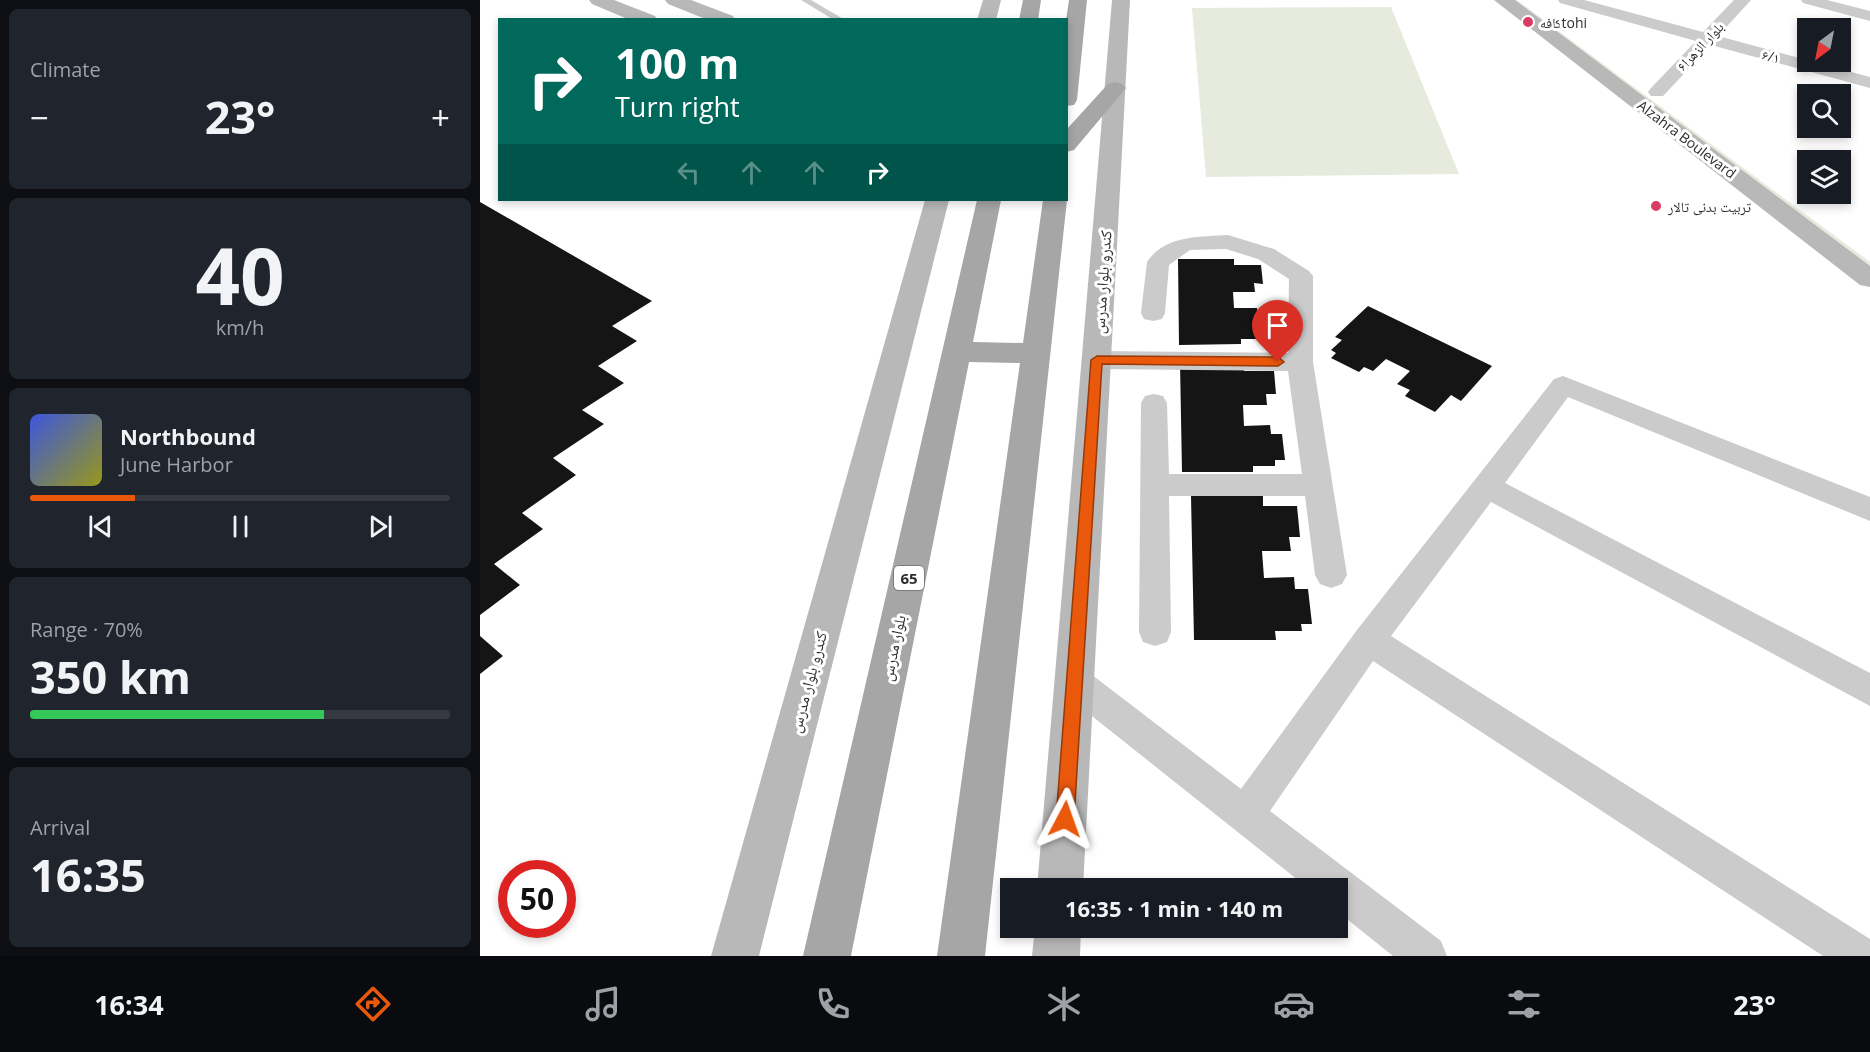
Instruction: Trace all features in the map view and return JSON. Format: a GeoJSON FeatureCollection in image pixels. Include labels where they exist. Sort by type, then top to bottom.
{"type":"FeatureCollection","features":[{"type":"Feature","properties":{"kind":"main road"},"geometry":{"type":"LineString","coordinates":[[598,0],[643,18]]}},
{"type":"Feature","properties":{"kind":"main road"},"geometry":{"type":"LineString","coordinates":[[674,0],[721,18]]}},
{"type":"Feature","properties":{"kind":"main road"},"geometry":{"type":"LineString","coordinates":[[987,18],[992,0]]}},
{"type":"Feature","properties":{"kind":"main road"},"geometry":{"type":"LineString","coordinates":[[1028,18],[1032,0]]}},
{"type":"Feature","properties":{"kind":"main road"},"geometry":{"type":"LineString","coordinates":[[1068,83],[1078,0]]}},
{"type":"Feature","properties":{"kind":"main road","name":"کندرو بلوار مدرس"},"geometry":{"type":"LineString","coordinates":[[1061,878],[1121,0]]}},
{"type":"Feature","properties":{"kind":"main road","name":"Alzahra Boulevard"},"geometry":{"type":"LineString","coordinates":[[1503,0],[1870,279]]}},
{"type":"Feature","properties":{"kind":"main road","name":"Alzahra Boulevard"},"geometry":{"type":"LineString","coordinates":[[1528,0],[1742,155]]}},
{"type":"Feature","properties":{"kind":"main road"},"geometry":{"type":"LineString","coordinates":[[1068,143],[1115,88]]}},
{"type":"Feature","properties":{"kind":"main road","name":"کندرو بلوار مدرس"},"geometry":{"type":"LineString","coordinates":[[735,956],[937,201]]}},
{"type":"Feature","properties":{"kind":"main road","name":"بلوار مدرس"},"geometry":{"type":"LineString","coordinates":[[827,956],[989,201]]}},
{"type":"Feature","properties":{"kind":"main road"},"geometry":{"type":"LineString","coordinates":[[961,956],[1054,201]]}},
{"type":"Feature","properties":{"kind":"main road"},"geometry":{"type":"LineString","coordinates":[[957,352],[1036,353]]}},
{"type":"Feature","properties":{"kind":"main road"},"geometry":{"type":"LineString","coordinates":[[802,956],[839,900]]}},
{"type":"Feature","properties":{"kind":"main road"},"geometry":{"type":"LineString","coordinates":[[1056,956],[1057,938]]}},
{"type":"Feature","properties":{"kind":"street","name":"بلوار الزهرا۶"},"geometry":{"type":"LineString","coordinates":[[1657,92],[1743,0]]}},
{"type":"Feature","properties":{"kind":"street"},"geometry":{"type":"LineString","coordinates":[[1809,0],[1870,16]]}},
{"type":"Feature","properties":{"kind":"street","name":"۶/۱"},"geometry":{"type":"LineString","coordinates":[[1567,3],[1870,83]]}},
{"type":"Feature","properties":{"kind":"street"},"geometry":{"type":"LineString","coordinates":[[1153,313],[1158,262],[1185,244],[1228,242],[1266,254],[1301,276],[1300,362],[1331,575]]}},
{"type":"Feature","properties":{"kind":"street"},"geometry":{"type":"LineString","coordinates":[[1097,360],[1300,362]]}},
{"type":"Feature","properties":{"kind":"street"},"geometry":{"type":"LineString","coordinates":[[1245,814],[1369,640],[1563,385],[1870,509]]}},
{"type":"Feature","properties":{"kind":"street"},"geometry":{"type":"LineString","coordinates":[[1154,403],[1155,632]]}},
{"type":"Feature","properties":{"kind":"street"},"geometry":{"type":"LineString","coordinates":[[1155,485],[1317,484]]}},
{"type":"Feature","properties":{"kind":"street"},"geometry":{"type":"LineString","coordinates":[[1486,486],[1870,690]]}},
{"type":"Feature","properties":{"kind":"street"},"geometry":{"type":"LineString","coordinates":[[1369,640],[1860,956]]}},
{"type":"Feature","properties":{"kind":"street"},"geometry":{"type":"LineString","coordinates":[[1075,682],[1426,956]]}},
{"type":"Feature","properties":{"kind":"lane"},"geometry":{"type":"LineString","coordinates":[[805,0],[838,18]]}},
{"type":"Feature","properties":{"kind":"shaded area"},"geometry":{"type":"Polygon","coordinates":[[[1507,0],[1517,0],[1870,262],[1870,274],[1507,0]]]}},
{"type":"Feature","properties":{"kind":"shaded area"},"geometry":{"type":"Polygon","coordinates":[[[1391,7],[1459,174],[1206,177],[1192,8],[1391,7]]]}},
{"type":"Feature","properties":{"kind":"building"},"geometry":{"type":"Polygon","coordinates":[[[480,202],[652,301],[612,326],[637,341],[598,366],[624,383],[582,410],[604,424],[553,458],[576,475],[522,513],[543,529],[494,564],[520,585],[480,615],[480,202]]]}},
{"type":"Feature","properties":{"kind":"building"},"geometry":{"type":"Polygon","coordinates":[[[1178,259],[1234,259],[1234,265],[1261,265],[1263,284],[1254,283],[1255,292],[1233,292],[1234,308],[1257,308],[1258,314],[1267,314],[1270,335],[1261,335],[1261,339],[1241,339],[1241,344],[1179,345],[1178,259]]]}},
{"type":"Feature","properties":{"kind":"building"},"geometry":{"type":"Polygon","coordinates":[[[1368,306],[1492,366],[1461,401],[1451,395],[1435,412],[1405,396],[1410,390],[1397,384],[1410,371],[1386,359],[1373,371],[1364,367],[1359,372],[1331,358],[1336,353],[1331,350],[1342,340],[1335,337],[1368,306]]]}},
{"type":"Feature","properties":{"kind":"building"},"geometry":{"type":"Polygon","coordinates":[[[1180,363],[1244,363],[1244,371],[1274,371],[1276,394],[1266,394],[1267,405],[1243,405],[1244,426],[1270,425],[1271,434],[1282,434],[1285,460],[1275,460],[1275,466],[1253,466],[1253,472],[1182,472],[1180,363]]]}},
{"type":"Feature","properties":{"kind":"building"},"geometry":{"type":"Polygon","coordinates":[[[1191,496],[1263,496],[1263,506],[1297,506],[1300,537],[1289,537],[1291,551],[1262,551],[1264,578],[1294,577],[1295,589],[1308,589],[1312,624],[1301,624],[1302,631],[1275,631],[1276,640],[1194,640],[1191,496]]]}},
{"type":"Feature","properties":{"kind":"building"},"geometry":{"type":"Polygon","coordinates":[[[480,636],[503,656],[480,674],[480,636]]]}},
{"type":"Feature","properties":{"kind":"place","name":"کافهtohi"},"geometry":{"type":"Point","coordinates":[1528,22]}},
{"type":"Feature","properties":{"kind":"place","name":"تربیت بدنی تالار"},"geometry":{"type":"Point","coordinates":[1656,206]}},
{"type":"Feature","properties":{"kind":"route"},"geometry":{"type":"LineString","coordinates":[[1065,819],[1097,360],[1278,362]]}}]}
